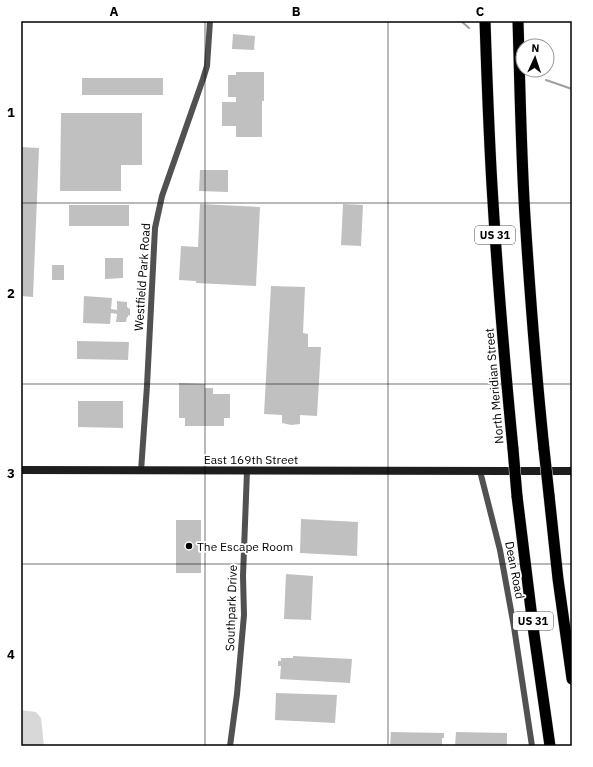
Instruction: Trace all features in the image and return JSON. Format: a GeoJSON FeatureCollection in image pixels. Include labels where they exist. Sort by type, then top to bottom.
{"type":"FeatureCollection","features":[{"type":"Feature","properties":{"kind":"highway","name":"North Meridian Street"},"geometry":{"type":"LineString","coordinates":[[486,21],[492,195],[500,310],[517,496],[533,627],[550,746]]}},
{"type":"Feature","properties":{"kind":"highway","name":"US 31"},"geometry":{"type":"LineString","coordinates":[[518,21],[525,218],[535,359],[548,496],[572,679]]}},
{"type":"Feature","properties":{"kind":"street","name":"Westfield Park Road"},"geometry":{"type":"LineString","coordinates":[[141,470],[155,228],[162,196],[207,66],[210,21]]}},
{"type":"Feature","properties":{"kind":"street","name":"East 169th Street"},"geometry":{"type":"LineString","coordinates":[[21,470],[572,471]]}},
{"type":"Feature","properties":{"kind":"street","name":"Southpark Drive"},"geometry":{"type":"LineString","coordinates":[[230,746],[237,694],[244,615],[243,576],[247,471]]}},
{"type":"Feature","properties":{"kind":"street","name":"Dean Road"},"geometry":{"type":"LineString","coordinates":[[480,471],[500,550],[515,634],[532,746]]}},
{"type":"Feature","properties":{"kind":"shaded area"},"geometry":{"type":"Polygon","coordinates":[[[21,710],[36,712],[41,718],[44,746],[21,746],[21,710]]]}},
{"type":"Feature","properties":{"kind":"building"},"geometry":{"type":"Polygon","coordinates":[[[233,34],[255,36],[254,50],[232,49],[233,34]]]}},
{"type":"Feature","properties":{"kind":"building"},"geometry":{"type":"Polygon","coordinates":[[[236,72],[264,72],[262,137],[236,137],[236,126],[222,126],[222,102],[236,102],[236,97],[228,97],[228,75],[236,75],[236,72]]]}},
{"type":"Feature","properties":{"kind":"building"},"geometry":{"type":"Polygon","coordinates":[[[82,78],[163,78],[163,95],[82,95],[82,78]]]}},
{"type":"Feature","properties":{"kind":"building"},"geometry":{"type":"Polygon","coordinates":[[[61,113],[142,113],[142,165],[121,165],[121,191],[60,191],[61,113]]]}},
{"type":"Feature","properties":{"kind":"building"},"geometry":{"type":"Polygon","coordinates":[[[21,147],[39,148],[33,297],[21,296],[21,147]]]}},
{"type":"Feature","properties":{"kind":"building"},"geometry":{"type":"Polygon","coordinates":[[[200,170],[228,170],[228,192],[199,191],[200,170]]]}},
{"type":"Feature","properties":{"kind":"building"},"geometry":{"type":"Polygon","coordinates":[[[200,204],[260,207],[256,286],[196,283],[196,281],[179,280],[181,246],[198,247],[200,204]]]}},
{"type":"Feature","properties":{"kind":"building"},"geometry":{"type":"Polygon","coordinates":[[[343,204],[363,205],[361,246],[341,245],[343,204]]]}},
{"type":"Feature","properties":{"kind":"building"},"geometry":{"type":"Polygon","coordinates":[[[69,205],[129,205],[129,226],[69,226],[69,205]]]}},
{"type":"Feature","properties":{"kind":"building"},"geometry":{"type":"Polygon","coordinates":[[[105,258],[123,258],[123,278],[105,279],[105,258]]]}},
{"type":"Feature","properties":{"kind":"building"},"geometry":{"type":"Polygon","coordinates":[[[52,265],[64,265],[64,280],[52,280],[52,265]]]}},
{"type":"Feature","properties":{"kind":"building"},"geometry":{"type":"Polygon","coordinates":[[[271,286],[305,287],[303,333],[308,334],[308,347],[321,347],[317,416],[300,415],[300,424],[291,425],[282,423],[282,415],[264,414],[271,286]]]}},
{"type":"Feature","properties":{"kind":"building"},"geometry":{"type":"Polygon","coordinates":[[[84,296],[112,298],[111,309],[117,310],[117,301],[127,302],[127,307],[130,309],[130,316],[128,315],[126,322],[116,322],[117,314],[111,313],[110,324],[83,323],[84,296]]]}},
{"type":"Feature","properties":{"kind":"building"},"geometry":{"type":"Polygon","coordinates":[[[77,341],[129,342],[128,360],[77,359],[77,341]]]}},
{"type":"Feature","properties":{"kind":"building"},"geometry":{"type":"Polygon","coordinates":[[[179,383],[205,384],[205,388],[213,388],[213,394],[230,394],[230,418],[224,418],[224,426],[185,426],[185,418],[179,418],[179,383]]]}},
{"type":"Feature","properties":{"kind":"building"},"geometry":{"type":"Polygon","coordinates":[[[78,401],[123,401],[123,428],[78,427],[78,401]]]}},
{"type":"Feature","properties":{"kind":"building"},"geometry":{"type":"Polygon","coordinates":[[[301,519],[358,522],[357,556],[300,553],[301,519]]]}},
{"type":"Feature","properties":{"kind":"building","name":"The Escape Room"},"geometry":{"type":"Polygon","coordinates":[[[176,520],[201,520],[201,573],[176,573],[176,520]]]}},
{"type":"Feature","properties":{"kind":"building"},"geometry":{"type":"Polygon","coordinates":[[[286,574],[313,576],[311,620],[284,619],[286,574]]]}},
{"type":"Feature","properties":{"kind":"building"},"geometry":{"type":"Polygon","coordinates":[[[293,656],[352,659],[350,683],[280,679],[281,666],[278,666],[278,661],[281,661],[281,658],[293,658],[293,656]]]}},
{"type":"Feature","properties":{"kind":"building"},"geometry":{"type":"Polygon","coordinates":[[[276,693],[337,695],[335,723],[275,720],[276,693]]]}},
{"type":"Feature","properties":{"kind":"building"},"geometry":{"type":"Polygon","coordinates":[[[391,732],[444,733],[444,738],[442,738],[442,746],[390,746],[391,732]]]}},
{"type":"Feature","properties":{"kind":"building"},"geometry":{"type":"Polygon","coordinates":[[[456,732],[507,733],[507,746],[455,746],[456,732]]]}},
{"type":"Feature","properties":{"kind":"waterway"},"geometry":{"type":"LineString","coordinates":[[461,21],[469,28]]}},
{"type":"Feature","properties":{"kind":"waterway"},"geometry":{"type":"LineString","coordinates":[[546,80],[572,89]]}},
{"type":"Feature","properties":{"kind":"place","name":"The Escape Room"},"geometry":{"type":"Point","coordinates":[189,546]}}]}
